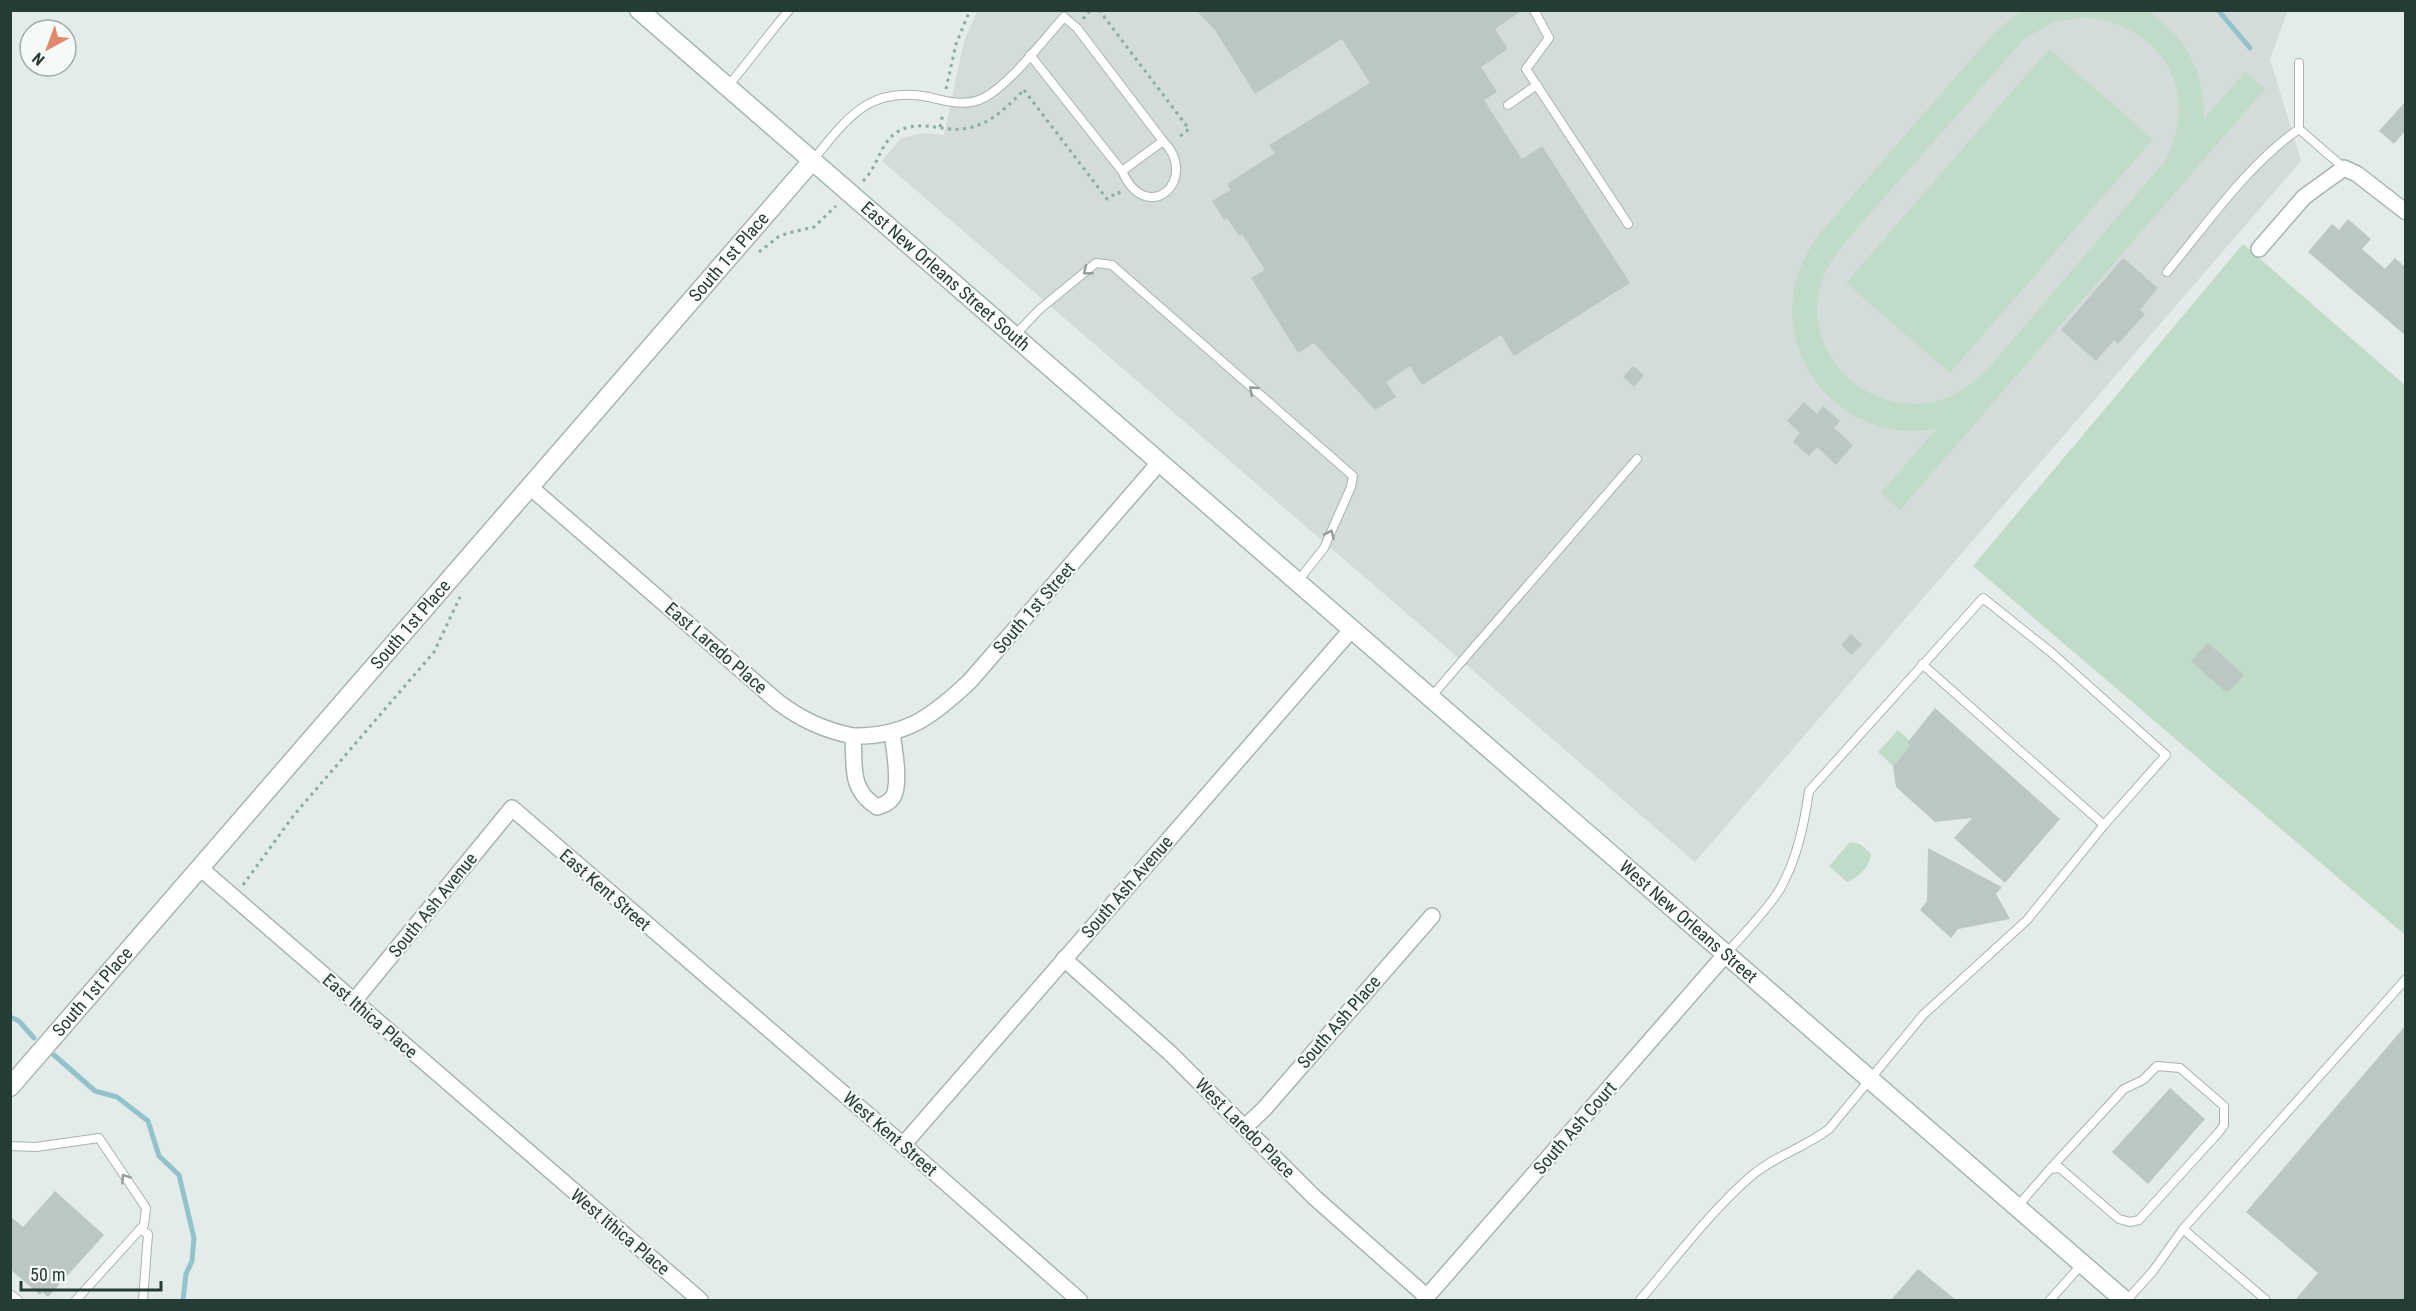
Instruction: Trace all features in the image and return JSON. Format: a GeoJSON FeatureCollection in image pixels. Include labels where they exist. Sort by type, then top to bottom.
{"type":"FeatureCollection","features":[{"type":"Feature","properties":{"kind":"main road","name":"East New Orleans Street South"},"geometry":{"type":"LineString","coordinates":[[639,10],[1252,544]]}},
{"type":"Feature","properties":{"kind":"main road","name":"South 1st Place"},"geometry":{"type":"LineString","coordinates":[[10,1087],[812,161]]}},
{"type":"Feature","properties":{"kind":"main road","name":"West New Orleans Street"},"geometry":{"type":"LineString","coordinates":[[1252,544],[2016,1208],[2125,1300]]}},
{"type":"Feature","properties":{"kind":"street"},"geometry":{"type":"LineString","coordinates":[[2259,249],[2304,197],[2344,168],[2356,174],[2406,212]]}},
{"type":"Feature","properties":{"kind":"street","name":"South 1st Street"},"geometry":{"type":"LineString","coordinates":[[853,736],[892,733],[927,718],[943,707],[970,681],[1159,463]]}},
{"type":"Feature","properties":{"kind":"street","name":"East Laredo Place"},"geometry":{"type":"LineString","coordinates":[[530,487],[796,716],[815,725],[853,736]]}},
{"type":"Feature","properties":{"kind":"street","name":"South Ash Avenue"},"geometry":{"type":"LineString","coordinates":[[903,1146],[1351,630]]}},
{"type":"Feature","properties":{"kind":"street"},"geometry":{"type":"LineString","coordinates":[[853,736],[857,788],[865,800],[877,807],[887,804],[895,796],[892,733]]}},
{"type":"Feature","properties":{"kind":"street","name":"South Ash Avenue"},"geometry":{"type":"LineString","coordinates":[[354,1001],[512,808]]}},
{"type":"Feature","properties":{"kind":"street","name":"East Kent Street"},"geometry":{"type":"LineString","coordinates":[[512,808],[698,971]]}},
{"type":"Feature","properties":{"kind":"street","name":"East Ithica Place"},"geometry":{"type":"LineString","coordinates":[[200,868],[540,1164]]}},
{"type":"Feature","properties":{"kind":"street","name":"South Ash Place"},"geometry":{"type":"LineString","coordinates":[[1245,1127],[1264,1109],[1431,916]]}},
{"type":"Feature","properties":{"kind":"street","name":"South Ash Court"},"geometry":{"type":"LineString","coordinates":[[1426,1299],[1725,955]]}},
{"type":"Feature","properties":{"kind":"street","name":"West Laredo Place"},"geometry":{"type":"LineString","coordinates":[[1064,959],[1170,1053],[1314,1197],[1426,1299]]}},
{"type":"Feature","properties":{"kind":"street","name":"West Kent Street"},"geometry":{"type":"LineString","coordinates":[[698,971],[1079,1300]]}},
{"type":"Feature","properties":{"kind":"street","name":"West Ithica Place"},"geometry":{"type":"LineString","coordinates":[[540,1164],[700,1300]]}},
{"type":"Feature","properties":{"kind":"lane"},"geometry":{"type":"LineString","coordinates":[[727,87],[789,10]]}},
{"type":"Feature","properties":{"kind":"lane"},"geometry":{"type":"LineString","coordinates":[[1534,10],[1549,38],[1527,69],[1628,224]]}},
{"type":"Feature","properties":{"kind":"lane"},"geometry":{"type":"LineString","coordinates":[[812,161],[840,128],[866,105],[894,93],[963,103],[980,100],[1005,82],[1067,14],[1163,141],[1173,150],[1177,164],[1175,179],[1169,189],[1160,195],[1150,197],[1138,194],[1128,187],[1122,171],[1030,55]]}},
{"type":"Feature","properties":{"kind":"lane"},"geometry":{"type":"LineString","coordinates":[[2299,63],[2299,129],[2344,168]]}},
{"type":"Feature","properties":{"kind":"lane"},"geometry":{"type":"LineString","coordinates":[[1508,105],[1537,86]]}},
{"type":"Feature","properties":{"kind":"lane"},"geometry":{"type":"LineString","coordinates":[[2168,272],[2260,162],[2299,129]]}},
{"type":"Feature","properties":{"kind":"lane"},"geometry":{"type":"LineString","coordinates":[[1122,171],[1163,141]]}},
{"type":"Feature","properties":{"kind":"lane"},"geometry":{"type":"LineString","coordinates":[[1014,336],[1040,309],[1096,263],[1112,266],[1353,476],[1351,487],[1324,548],[1297,582]]}},
{"type":"Feature","properties":{"kind":"lane"},"geometry":{"type":"LineString","coordinates":[[1431,699],[1637,459]]}},
{"type":"Feature","properties":{"kind":"lane"},"geometry":{"type":"LineString","coordinates":[[1640,1300],[1750,1177],[1779,1157],[1815,1139],[1828,1129],[1923,1015],[2026,920],[2104,825],[2166,755],[2061,660],[1983,598],[1809,791],[1803,831],[1779,891],[1725,955]]}},
{"type":"Feature","properties":{"kind":"lane"},"geometry":{"type":"LineString","coordinates":[[1922,664],[2104,825]]}},
{"type":"Feature","properties":{"kind":"lane"},"geometry":{"type":"LineString","coordinates":[[2125,1300],[2153,1271],[2183,1229],[2406,980]]}},
{"type":"Feature","properties":{"kind":"lane"},"geometry":{"type":"LineString","coordinates":[[2016,1208],[2050,1169],[2124,1089],[2143,1080],[2157,1066],[2180,1068],[2224,1106],[2224,1125],[2139,1220],[2130,1222],[2119,1219],[2060,1168],[2050,1169]]}},
{"type":"Feature","properties":{"kind":"lane"},"geometry":{"type":"LineString","coordinates":[[10,1146],[36,1147],[99,1138],[146,1208],[144,1225],[76,1300]]}},
{"type":"Feature","properties":{"kind":"lane"},"geometry":{"type":"LineString","coordinates":[[140,1229],[148,1234],[143,1300]]}},
{"type":"Feature","properties":{"kind":"lane"},"geometry":{"type":"LineString","coordinates":[[2183,1229],[2266,1300]]}},
{"type":"Feature","properties":{"kind":"lane"},"geometry":{"type":"LineString","coordinates":[[2050,1300],[2082,1264]]}},
{"type":"Feature","properties":{"kind":"lane"},"geometry":{"type":"LineString","coordinates":[[10,1294],[18,1300]]}},
{"type":"Feature","properties":{"kind":"path"},"geometry":{"type":"LineString","coordinates":[[946,88],[956,44],[970,10]]}},
{"type":"Feature","properties":{"kind":"path"},"geometry":{"type":"LineString","coordinates":[[1099,10],[1189,129],[1178,137],[1183,145]]}},
{"type":"Feature","properties":{"kind":"path"},"geometry":{"type":"LineString","coordinates":[[1039,66],[1019,85],[1107,199],[1118,192],[1123,197]]}},
{"type":"Feature","properties":{"kind":"path"},"geometry":{"type":"LineString","coordinates":[[870,175],[880,151],[899,131],[917,126],[961,129],[984,123],[997,116],[1024,90]]}},
{"type":"Feature","properties":{"kind":"path"},"geometry":{"type":"LineString","coordinates":[[940,127],[942,117]]}},
{"type":"Feature","properties":{"kind":"path","name":"South 1st Place"},"geometry":{"type":"LineString","coordinates":[[752,260],[778,237],[814,227],[829,213]]}},
{"type":"Feature","properties":{"kind":"path","name":"South 1st Place"},"geometry":{"type":"LineString","coordinates":[[239,889],[294,815],[434,651],[465,590]]}},
{"type":"Feature","properties":{"kind":"shaded area"},"geometry":{"type":"Polygon","coordinates":[[[2288,10],[2270,59],[2301,161],[1695,862],[882,161],[901,138],[923,133],[944,135],[964,41],[977,11],[2288,10]]]}},
{"type":"Feature","properties":{"kind":"green space"},"geometry":{"type":"Polygon","coordinates":[[[2021,11],[2149,11],[2174,33],[2191,57],[2201,86],[2204,119],[2245,72],[2265,89],[1900,510],[1881,493],[1936,429],[1909,431],[1882,427],[1840,406],[1823,390],[1809,371],[1799,350],[1792,305],[1796,281],[1806,255],[1821,232],[1994,33],[2021,11]],[[2086,17],[2054,22],[2025,38],[1833,258],[1824,275],[1817,302],[1819,329],[1828,353],[1843,373],[1863,389],[1887,400],[1913,404],[1941,400],[1969,385],[1993,363],[2166,160],[2176,134],[2179,110],[2176,87],[2168,66],[2154,48],[2135,33],[2113,23],[2086,17]]]}},
{"type":"Feature","properties":{"kind":"green space"},"geometry":{"type":"Polygon","coordinates":[[[2049,49],[2153,139],[1950,373],[1846,283],[2049,49]]]}},
{"type":"Feature","properties":{"kind":"green space"},"geometry":{"type":"Polygon","coordinates":[[[2243,244],[2405,385],[2405,935],[1973,566],[2243,244]]]}},
{"type":"Feature","properties":{"kind":"green space"},"geometry":{"type":"Polygon","coordinates":[[[1898,730],[1909,740],[1907,743],[1910,746],[1893,766],[1878,752],[1898,730]]]}},
{"type":"Feature","properties":{"kind":"green space"},"geometry":{"type":"Polygon","coordinates":[[[1850,842],[1860,844],[1871,854],[1869,863],[1863,871],[1847,882],[1829,866],[1850,842]]]}},
{"type":"Feature","properties":{"kind":"building"},"geometry":{"type":"Polygon","coordinates":[[[1196,10],[1523,10],[1495,29],[1508,49],[1481,67],[1497,92],[1484,100],[1522,159],[1542,146],[1630,283],[1514,356],[1501,335],[1422,385],[1410,366],[1386,382],[1396,397],[1375,410],[1314,343],[1298,353],[1251,278],[1265,270],[1242,234],[1239,236],[1227,218],[1224,220],[1212,201],[1231,190],[1227,184],[1275,153],[1269,145],[1370,83],[1342,39],[1255,94],[1215,30],[1196,10]]]}},
{"type":"Feature","properties":{"kind":"building"},"geometry":{"type":"Polygon","coordinates":[[[2406,101],[2406,130],[2394,144],[2379,131],[2406,101]]]}},
{"type":"Feature","properties":{"kind":"building"},"geometry":{"type":"Polygon","coordinates":[[[2348,219],[2371,239],[2362,249],[2385,269],[2395,258],[2406,268],[2406,336],[2308,252],[2332,224],[2339,230],[2348,219]]]}},
{"type":"Feature","properties":{"kind":"building"},"geometry":{"type":"Polygon","coordinates":[[[2123,258],[2158,288],[2140,310],[2145,314],[2118,344],[2114,340],[2096,361],[2061,330],[2123,258]]]}},
{"type":"Feature","properties":{"kind":"building"},"geometry":{"type":"Polygon","coordinates":[[[1633,366],[1644,375],[1634,387],[1623,377],[1633,366]]]}},
{"type":"Feature","properties":{"kind":"building"},"geometry":{"type":"Polygon","coordinates":[[[1804,402],[1817,414],[1823,406],[1840,421],[1834,428],[1853,445],[1836,465],[1817,447],[1809,456],[1793,442],[1800,433],[1787,421],[1804,402]]]}},
{"type":"Feature","properties":{"kind":"building"},"geometry":{"type":"Polygon","coordinates":[[[1851,634],[1862,645],[1851,655],[1841,645],[1851,634]]]}},
{"type":"Feature","properties":{"kind":"building"},"geometry":{"type":"Polygon","coordinates":[[[2208,643],[2244,675],[2227,693],[2191,661],[2208,643]]]}},
{"type":"Feature","properties":{"kind":"building"},"geometry":{"type":"Polygon","coordinates":[[[1935,708],[2060,819],[2005,883],[1954,838],[1972,818],[1935,822],[1896,787],[1893,766],[1910,746],[1907,743],[1935,708]]]}},
{"type":"Feature","properties":{"kind":"building"},"geometry":{"type":"Polygon","coordinates":[[[1928,848],[2002,887],[1996,894],[2010,919],[1958,929],[1951,938],[1920,910],[1927,901],[1928,848]]]}},
{"type":"Feature","properties":{"kind":"building"},"geometry":{"type":"Polygon","coordinates":[[[2406,1025],[2406,1300],[2295,1300],[2318,1273],[2246,1212],[2406,1025]]]}},
{"type":"Feature","properties":{"kind":"building"},"geometry":{"type":"Polygon","coordinates":[[[2170,1088],[2205,1119],[2148,1184],[2112,1152],[2170,1088]]]}},
{"type":"Feature","properties":{"kind":"building"},"geometry":{"type":"Polygon","coordinates":[[[55,1191],[104,1235],[48,1297],[42,1292],[40,1295],[10,1269],[10,1216],[23,1227],[55,1191]]]}},
{"type":"Feature","properties":{"kind":"building"},"geometry":{"type":"Polygon","coordinates":[[[1918,1269],[1956,1300],[1891,1300],[1918,1269]]]}},
{"type":"Feature","properties":{"kind":"waterway"},"geometry":{"type":"LineString","coordinates":[[2218,10],[2250,48]]}},
{"type":"Feature","properties":{"kind":"waterway"},"geometry":{"type":"LineString","coordinates":[[10,1017],[19,1021],[34,1038]]}},
{"type":"Feature","properties":{"kind":"waterway"},"geometry":{"type":"LineString","coordinates":[[54,1055],[95,1091],[117,1097],[148,1121],[159,1156],[179,1175],[194,1238],[192,1261],[186,1274],[183,1300]]}}]}
